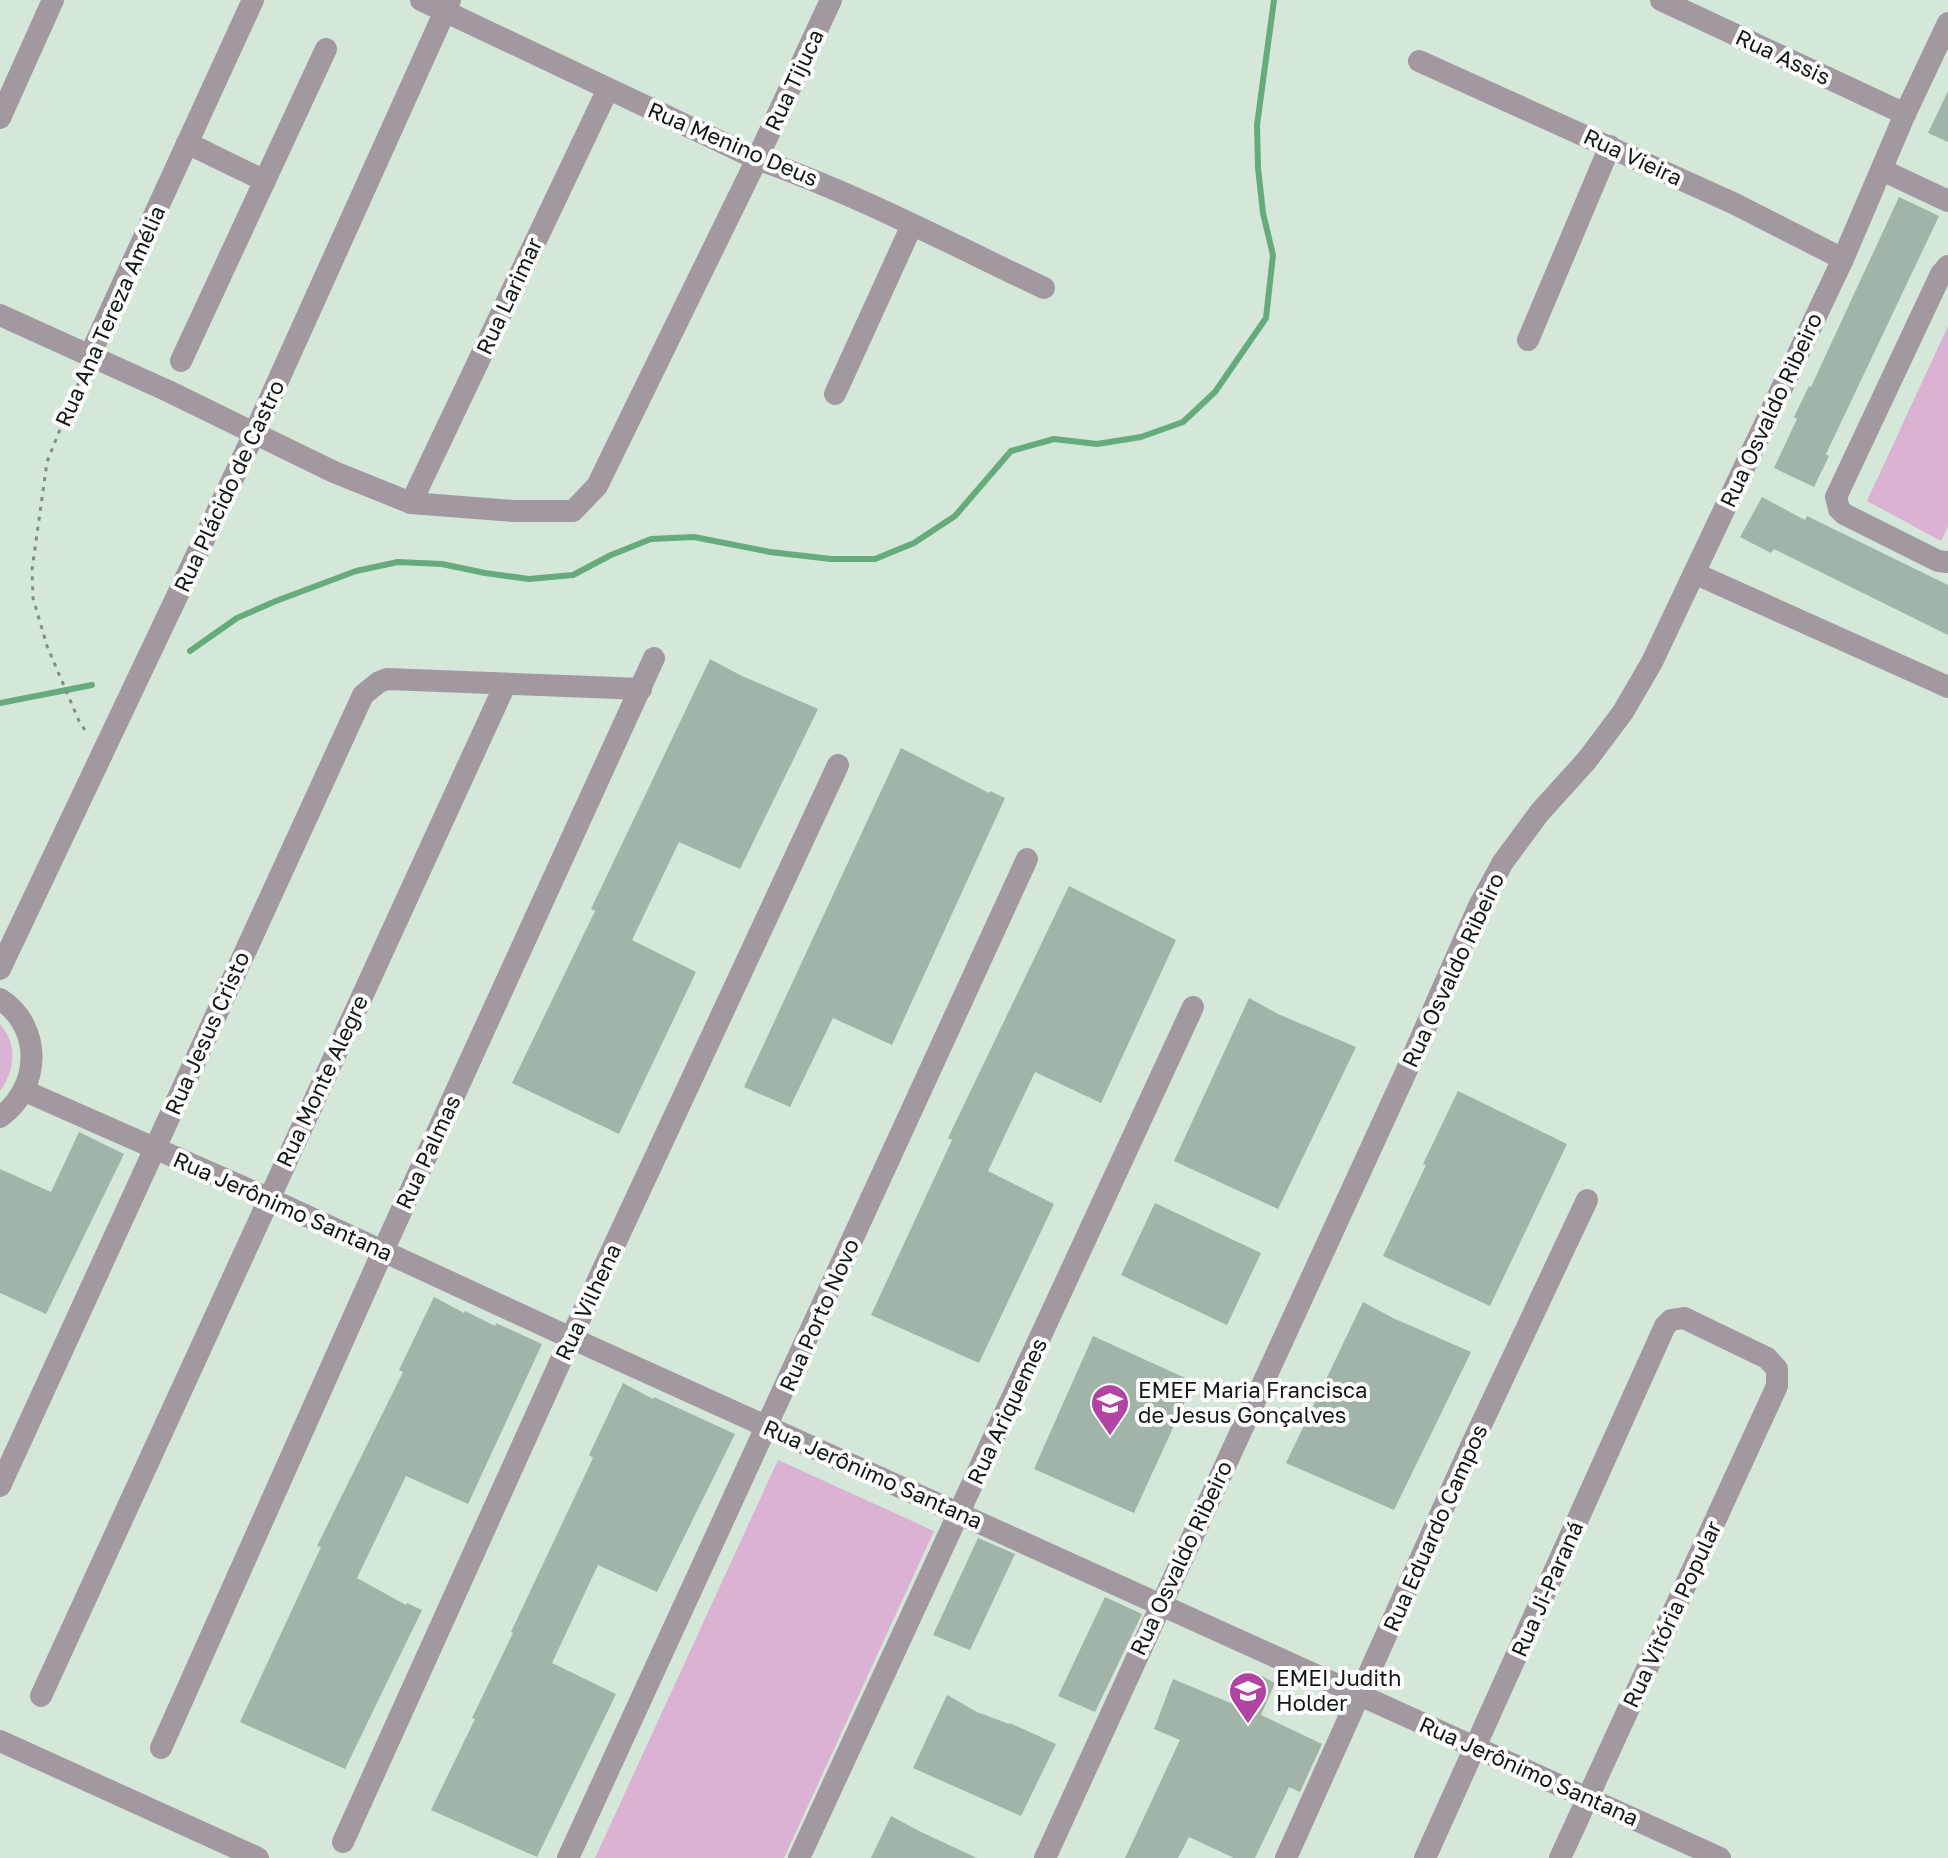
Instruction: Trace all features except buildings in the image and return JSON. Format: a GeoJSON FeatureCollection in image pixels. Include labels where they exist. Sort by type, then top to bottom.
{"type":"FeatureCollection","features":[{"type":"Feature","properties":{"kind":"street"},"geometry":{"type":"LineString","coordinates":[[0,118],[53,0]]}},
{"type":"Feature","properties":{"kind":"street","name":"Rua Ana Tereza Amélia"},"geometry":{"type":"LineString","coordinates":[[90,355],[253,0]]}},
{"type":"Feature","properties":{"kind":"street","name":"Rua Menino Deus"},"geometry":{"type":"LineString","coordinates":[[421,0],[448,5],[608,89],[757,159],[844,191],[1044,288]]}},
{"type":"Feature","properties":{"kind":"street","name":"Rua Tijuca"},"geometry":{"type":"LineString","coordinates":[[0,315],[334,472],[411,503],[479,509],[573,511],[588,497],[604,474],[831,0]]}},
{"type":"Feature","properties":{"kind":"street","name":"Rua Assis"},"geometry":{"type":"LineString","coordinates":[[1661,0],[1905,114]]}},
{"type":"Feature","properties":{"kind":"street","name":"Rua Plácido de Castro"},"geometry":{"type":"LineString","coordinates":[[0,969],[254,434],[448,5]]}},
{"type":"Feature","properties":{"kind":"street","name":"Rua Osvaldo Ribeiro"},"geometry":{"type":"LineString","coordinates":[[1045,1858],[1479,906],[1503,862],[1623,712],[1652,662],[1843,259],[1948,23]]}},
{"type":"Feature","properties":{"kind":"street"},"geometry":{"type":"LineString","coordinates":[[181,361],[326,49]]}},
{"type":"Feature","properties":{"kind":"street","name":"Rua Vieira"},"geometry":{"type":"LineString","coordinates":[[1419,61],[1733,203],[1843,259]]}},
{"type":"Feature","properties":{"kind":"street","name":"Rua Larimar"},"geometry":{"type":"LineString","coordinates":[[411,503],[608,89]]}},
{"type":"Feature","properties":{"kind":"street"},"geometry":{"type":"LineString","coordinates":[[187,143],[265,181]]}},
{"type":"Feature","properties":{"kind":"street"},"geometry":{"type":"LineString","coordinates":[[1528,340],[1610,146]]}},
{"type":"Feature","properties":{"kind":"street"},"geometry":{"type":"LineString","coordinates":[[1882,170],[1948,201]]}},
{"type":"Feature","properties":{"kind":"street"},"geometry":{"type":"LineString","coordinates":[[835,394],[912,225]]}},
{"type":"Feature","properties":{"kind":"street"},"geometry":{"type":"LineString","coordinates":[[1948,266],[1934,288],[1836,497],[1844,514],[1938,561],[1948,562]]}},
{"type":"Feature","properties":{"kind":"street"},"geometry":{"type":"LineString","coordinates":[[1694,573],[1948,687]]}},
{"type":"Feature","properties":{"kind":"street","name":"Rua Palmas"},"geometry":{"type":"LineString","coordinates":[[161,1748],[383,1251],[654,658]]}},
{"type":"Feature","properties":{"kind":"street","name":"Rua Jesus Cristo"},"geometry":{"type":"LineString","coordinates":[[0,1486],[355,707],[371,687],[387,679],[505,685]]}},
{"type":"Feature","properties":{"kind":"street"},"geometry":{"type":"LineString","coordinates":[[505,685],[641,689]]}},
{"type":"Feature","properties":{"kind":"street","name":"Rua Monte Alegre"},"geometry":{"type":"LineString","coordinates":[[41,1696],[505,685]]}},
{"type":"Feature","properties":{"kind":"street","name":"Rua Vilhena"},"geometry":{"type":"LineString","coordinates":[[343,1842],[571,1338],[838,765]]}},
{"type":"Feature","properties":{"kind":"street","name":"Rua Porto Novo"},"geometry":{"type":"LineString","coordinates":[[568,1858],[1027,859]]}},
{"type":"Feature","properties":{"kind":"street"},"geometry":{"type":"LineString","coordinates":[[0,999],[10,1005],[24,1024],[32,1045],[32,1069],[25,1091],[0,1117]]}},
{"type":"Feature","properties":{"kind":"street","name":"Rua Ariquemes"},"geometry":{"type":"LineString","coordinates":[[799,1858],[1193,1007]]}},
{"type":"Feature","properties":{"kind":"street","name":"Rua Jerônimo Santana"},"geometry":{"type":"LineString","coordinates":[[25,1091],[268,1198],[1720,1858]]}},
{"type":"Feature","properties":{"kind":"street","name":"Rua Eduardo Campos"},"geometry":{"type":"LineString","coordinates":[[1286,1858],[1472,1444],[1587,1200]]}},
{"type":"Feature","properties":{"kind":"street","name":"Rua Vitória Popular"},"geometry":{"type":"LineString","coordinates":[[1560,1858],[1777,1386],[1777,1369],[1767,1358],[1684,1318],[1671,1320]]}},
{"type":"Feature","properties":{"kind":"street","name":"Rua Ji-Paraná"},"geometry":{"type":"LineString","coordinates":[[1425,1858],[1665,1326],[1671,1320]]}},
{"type":"Feature","properties":{"kind":"street"},"geometry":{"type":"LineString","coordinates":[[0,1741],[258,1858]]}},
{"type":"Feature","properties":{"kind":"path","name":"Rua Ana Tereza Amélia"},"geometry":{"type":"LineString","coordinates":[[79,721],[47,646],[33,598],[32,570],[47,462],[90,355]]}},
{"type":"Feature","properties":{"kind":"shaded area"},"geometry":{"type":"Polygon","coordinates":[[[1948,326],[1948,526],[1941,541],[1867,501],[1948,326]]]}},
{"type":"Feature","properties":{"kind":"shaded area"},"geometry":{"type":"Polygon","coordinates":[[[0,1024],[10,1040],[12,1058],[9,1075],[0,1091],[0,1024]]]}},
{"type":"Feature","properties":{"kind":"shaded area"},"geometry":{"type":"Polygon","coordinates":[[[778,1460],[934,1531],[784,1858],[595,1858],[778,1460]]]}},
{"type":"Feature","properties":{"kind":"waterway"},"geometry":{"type":"LineString","coordinates":[[190,651],[237,618],[276,601],[356,571],[398,562],[442,564],[529,579],[573,575],[651,539],[694,537],[770,552],[831,559],[875,559],[914,543],[955,516],[1011,451],[1054,439],[1097,444],[1141,437],[1183,422],[1215,392],[1266,318],[1273,255],[1263,213],[1257,125],[1274,0]]}},
{"type":"Feature","properties":{"kind":"waterway"},"geometry":{"type":"LineString","coordinates":[[0,703],[92,685]]}},
{"type":"Feature","properties":{"kind":"place","name":"EMEF Maria Francisca de Jesus Gonçalves"},"geometry":{"type":"Point","coordinates":[1110,1437]}},
{"type":"Feature","properties":{"kind":"place","name":"EMEI Judith Holder"},"geometry":{"type":"Point","coordinates":[1248,1725]}}]}
